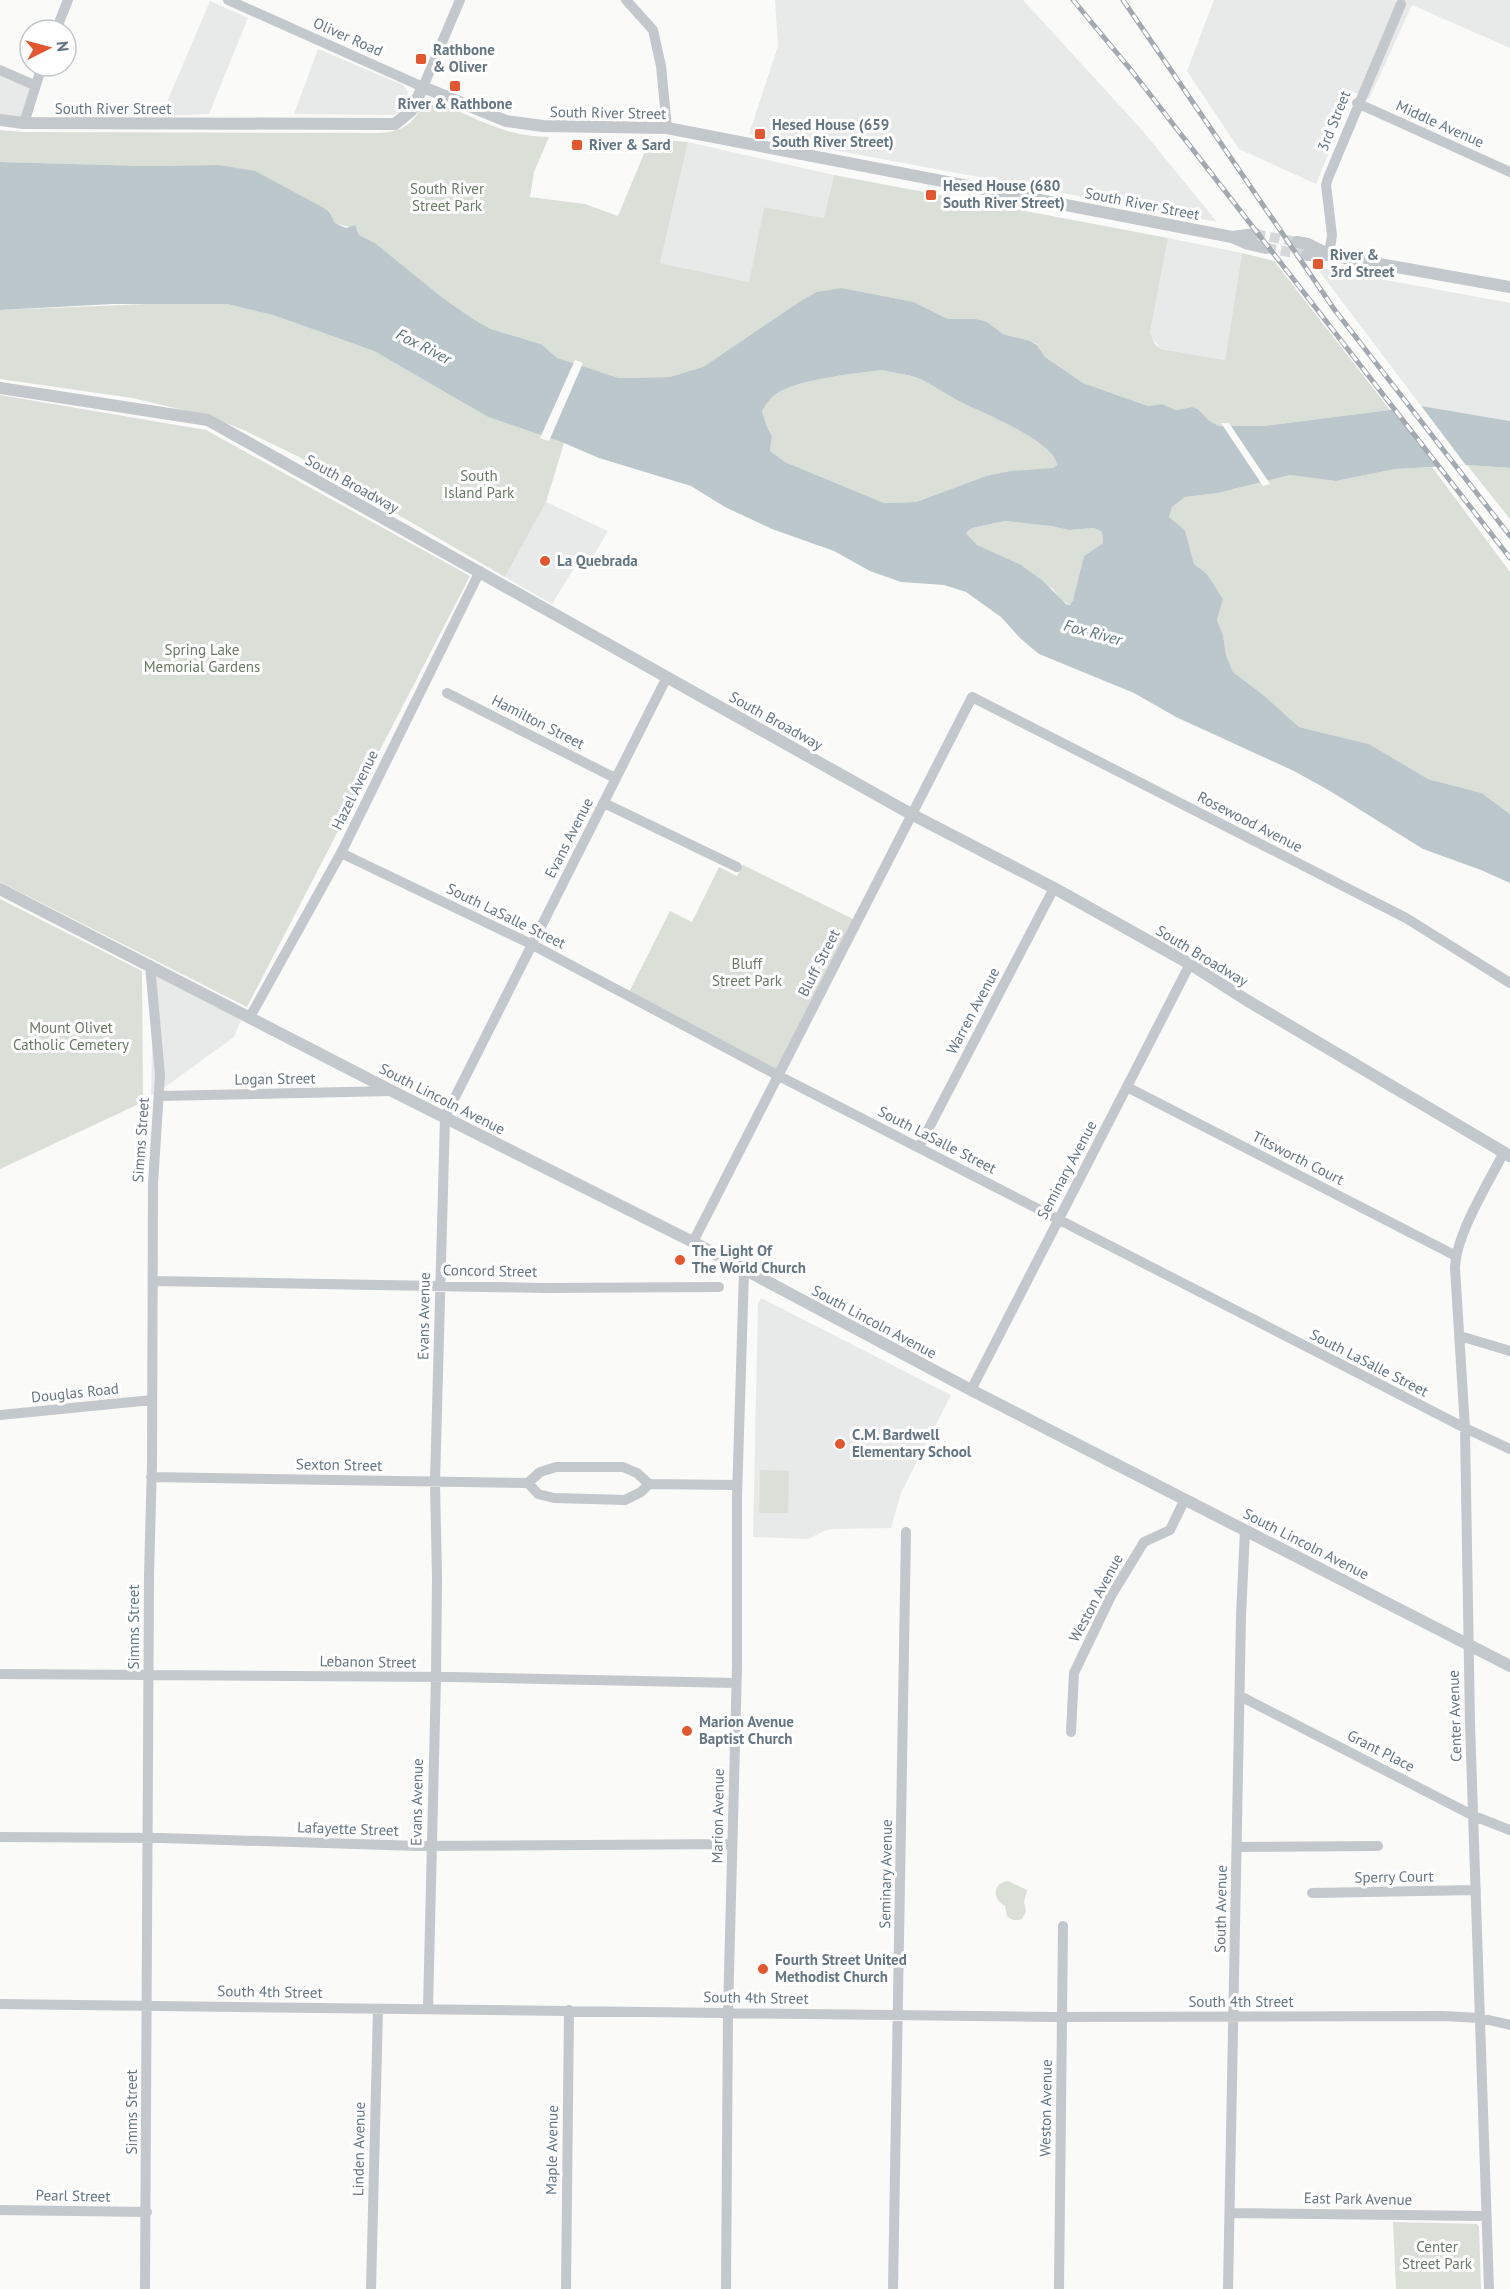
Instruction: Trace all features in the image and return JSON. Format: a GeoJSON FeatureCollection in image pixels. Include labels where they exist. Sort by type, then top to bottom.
{"type":"FeatureCollection","features":[{"type":"Feature","properties":{"kind":"street"},"geometry":{"type":"LineString","coordinates":[[61,18],[68,0]]}},
{"type":"Feature","properties":{"kind":"street","name":"Oliver Road"},"geometry":{"type":"LineString","coordinates":[[228,0],[423,87]]}},
{"type":"Feature","properties":{"kind":"street"},"geometry":{"type":"LineString","coordinates":[[423,87],[460,0]]}},
{"type":"Feature","properties":{"kind":"street"},"geometry":{"type":"LineString","coordinates":[[626,0],[653,30],[661,66],[668,128]]}},
{"type":"Feature","properties":{"kind":"street","name":"3rd Street"},"geometry":{"type":"LineString","coordinates":[[1329,255],[1332,236],[1326,185],[1328,178],[1357,103],[1401,4]]}},
{"type":"Feature","properties":{"kind":"street"},"geometry":{"type":"LineString","coordinates":[[0,70],[34,85]]}},
{"type":"Feature","properties":{"kind":"street"},"geometry":{"type":"LineString","coordinates":[[24,123],[37,78]]}},
{"type":"Feature","properties":{"kind":"street","name":"South River Street"},"geometry":{"type":"LineString","coordinates":[[0,120],[24,123],[396,124],[411,111],[423,87],[506,121],[543,126],[668,128],[1232,237],[1266,248]]}},
{"type":"Feature","properties":{"kind":"street","name":"Middle Avenue"},"geometry":{"type":"LineString","coordinates":[[1357,103],[1510,172]]}},
{"type":"Feature","properties":{"kind":"street","name":"South River Street"},"geometry":{"type":"LineString","coordinates":[[1232,237],[1255,234]]}},
{"type":"Feature","properties":{"kind":"street"},"geometry":{"type":"LineString","coordinates":[[1297,242],[1308,244],[1329,255]]}},
{"type":"Feature","properties":{"kind":"street"},"geometry":{"type":"LineString","coordinates":[[1307,255],[1329,255],[1510,287]]}},
{"type":"Feature","properties":{"kind":"street","name":"South Broadway"},"geometry":{"type":"LineString","coordinates":[[0,388],[208,420],[912,814],[1053,888],[1190,964],[1507,1154]]}},
{"type":"Feature","properties":{"kind":"street","name":"Hazel Avenue"},"geometry":{"type":"LineString","coordinates":[[250,1017],[346,856],[480,571]]}},
{"type":"Feature","properties":{"kind":"street","name":"Evans Avenue"},"geometry":{"type":"LineString","coordinates":[[428,2008],[437,1578],[435,1482],[445,1117],[667,676]]}},
{"type":"Feature","properties":{"kind":"street","name":"Hamilton Street"},"geometry":{"type":"LineString","coordinates":[[447,693],[615,778]]}},
{"type":"Feature","properties":{"kind":"street","name":"Bluff Street"},"geometry":{"type":"LineString","coordinates":[[693,1242],[972,697]]}},
{"type":"Feature","properties":{"kind":"street","name":"Rosewood Avenue"},"geometry":{"type":"LineString","coordinates":[[972,697],[1406,918],[1510,983]]}},
{"type":"Feature","properties":{"kind":"street"},"geometry":{"type":"LineString","coordinates":[[604,803],[737,867]]}},
{"type":"Feature","properties":{"kind":"street","name":"South LaSalle Street"},"geometry":{"type":"LineString","coordinates":[[346,856],[531,944],[779,1076],[1510,1449]]}},
{"type":"Feature","properties":{"kind":"street","name":"Warren Avenue"},"geometry":{"type":"LineString","coordinates":[[918,1147],[1053,888]]}},
{"type":"Feature","properties":{"kind":"street","name":"South Lincoln Avenue"},"geometry":{"type":"LineString","coordinates":[[0,889],[392,1091],[693,1242],[971,1390],[1510,1666]]}},
{"type":"Feature","properties":{"kind":"street","name":"Seminary Avenue"},"geometry":{"type":"LineString","coordinates":[[971,1390],[1190,964]]}},
{"type":"Feature","properties":{"kind":"street","name":"Simms Street"},"geometry":{"type":"LineString","coordinates":[[146,2289],[153,1184],[160,1075],[150,965]]}},
{"type":"Feature","properties":{"kind":"street","name":"Titsworth Court"},"geometry":{"type":"LineString","coordinates":[[1127,1087],[1456,1256]]}},
{"type":"Feature","properties":{"kind":"street","name":"Logan Street"},"geometry":{"type":"LineString","coordinates":[[159,1096],[392,1091]]}},
{"type":"Feature","properties":{"kind":"street","name":"Center Avenue"},"geometry":{"type":"LineString","coordinates":[[1489,2289],[1468,1643],[1465,1428],[1456,1256],[1463,1235],[1507,1154]]}},
{"type":"Feature","properties":{"kind":"street","name":"Marion Avenue"},"geometry":{"type":"LineString","coordinates":[[726,2289],[737,1485],[744,1271]]}},
{"type":"Feature","properties":{"kind":"street","name":"Concord Street"},"geometry":{"type":"LineString","coordinates":[[153,1281],[545,1287],[719,1287]]}},
{"type":"Feature","properties":{"kind":"street"},"geometry":{"type":"LineString","coordinates":[[1460,1336],[1510,1351]]}},
{"type":"Feature","properties":{"kind":"street","name":"Douglas Road"},"geometry":{"type":"LineString","coordinates":[[0,1415],[152,1400]]}},
{"type":"Feature","properties":{"kind":"street"},"geometry":{"type":"LineString","coordinates":[[649,1484],[641,1492],[625,1500],[554,1498],[538,1494],[528,1483],[540,1472],[556,1467],[623,1467],[637,1473],[649,1484],[737,1485]]}},
{"type":"Feature","properties":{"kind":"street","name":"Sexton Street"},"geometry":{"type":"LineString","coordinates":[[151,1477],[528,1483]]}},
{"type":"Feature","properties":{"kind":"street","name":"Weston Avenue"},"geometry":{"type":"LineString","coordinates":[[1071,1732],[1074,1673],[1111,1596],[1144,1542],[1170,1530],[1185,1499]]}},
{"type":"Feature","properties":{"kind":"street","name":"South Avenue"},"geometry":{"type":"LineString","coordinates":[[1228,2289],[1241,1616],[1245,1530]]}},
{"type":"Feature","properties":{"kind":"street","name":"Seminary Avenue"},"geometry":{"type":"LineString","coordinates":[[893,2289],[906,1532]]}},
{"type":"Feature","properties":{"kind":"street","name":"Lebanon Street"},"geometry":{"type":"LineString","coordinates":[[0,1674],[435,1677],[736,1683]]}},
{"type":"Feature","properties":{"kind":"street","name":"Grant Place"},"geometry":{"type":"LineString","coordinates":[[1240,1696],[1474,1816],[1510,1830]]}},
{"type":"Feature","properties":{"kind":"street","name":"Lafayette Street"},"geometry":{"type":"LineString","coordinates":[[0,1837],[149,1838],[432,1846],[732,1844]]}},
{"type":"Feature","properties":{"kind":"street","name":"Sperry Court"},"geometry":{"type":"LineString","coordinates":[[1237,1847],[1378,1846]]}},
{"type":"Feature","properties":{"kind":"street","name":"Sperry Court"},"geometry":{"type":"LineString","coordinates":[[1312,1893],[1476,1890]]}},
{"type":"Feature","properties":{"kind":"street","name":"Weston Avenue"},"geometry":{"type":"LineString","coordinates":[[1059,2289],[1063,1926]]}},
{"type":"Feature","properties":{"kind":"street","name":"South 4th Street"},"geometry":{"type":"LineString","coordinates":[[0,2004],[148,2004],[898,2016],[1443,2016],[1480,2018],[1510,2025]]}},
{"type":"Feature","properties":{"kind":"street","name":"Linden Avenue"},"geometry":{"type":"LineString","coordinates":[[371,2289],[378,2009]]}},
{"type":"Feature","properties":{"kind":"street","name":"Maple Avenue"},"geometry":{"type":"LineString","coordinates":[[566,2289],[569,2010]]}},
{"type":"Feature","properties":{"kind":"street","name":"Pearl Street"},"geometry":{"type":"LineString","coordinates":[[0,2210],[147,2212]]}},
{"type":"Feature","properties":{"kind":"street","name":"East Park Avenue"},"geometry":{"type":"LineString","coordinates":[[1230,2213],[1486,2216]]}},
{"type":"Feature","properties":{"kind":"shaded area"},"geometry":{"type":"Polygon","coordinates":[[[775,0],[1023,0],[1142,130],[1217,222],[749,134],[778,46],[775,0]]]}},
{"type":"Feature","properties":{"kind":"shaded area"},"geometry":{"type":"Polygon","coordinates":[[[1214,0],[1510,0],[1510,48],[1412,5],[1369,99],[1354,92],[1316,184],[1239,149],[1187,71],[1214,0]]]}},
{"type":"Feature","properties":{"kind":"shaded area"},"geometry":{"type":"Polygon","coordinates":[[[210,1],[248,18],[209,114],[161,116],[210,1]]]}},
{"type":"Feature","properties":{"kind":"shaded area"},"geometry":{"type":"Polygon","coordinates":[[[318,49],[403,85],[408,92],[405,106],[393,115],[294,114],[318,49]]]}},
{"type":"Feature","properties":{"kind":"shaded area"},"geometry":{"type":"Polygon","coordinates":[[[0,72],[32,86],[23,122],[0,118],[0,72]]]}},
{"type":"Feature","properties":{"kind":"shaded area"},"geometry":{"type":"Polygon","coordinates":[[[688,142],[834,175],[824,218],[764,207],[749,282],[660,263],[688,142]]]}},
{"type":"Feature","properties":{"kind":"shaded area"},"geometry":{"type":"Polygon","coordinates":[[[1168,238],[1242,253],[1225,360],[1161,349],[1152,338],[1150,333],[1168,238]]]}},
{"type":"Feature","properties":{"kind":"shaded area"},"geometry":{"type":"Polygon","coordinates":[[[1316,267],[1510,303],[1510,421],[1421,406],[1316,267]]]}},
{"type":"Feature","properties":{"kind":"shaded area"},"geometry":{"type":"Polygon","coordinates":[[[546,502],[608,531],[590,562],[576,565],[552,604],[505,577],[546,502]]]}},
{"type":"Feature","properties":{"kind":"shaded area"},"geometry":{"type":"Polygon","coordinates":[[[154,971],[242,1018],[234,1037],[151,1095],[154,971]]]}},
{"type":"Feature","properties":{"kind":"shaded area","name":"C.M. Bardwell Elementary School"},"geometry":{"type":"Polygon","coordinates":[[[761,1298],[951,1395],[901,1493],[891,1528],[826,1530],[808,1539],[753,1537],[758,1304],[761,1298]]]}},
{"type":"Feature","properties":{"kind":"green space","name":"South River Street Park"},"geometry":{"type":"Polygon","coordinates":[[[436,102],[504,130],[518,134],[549,137],[534,172],[530,197],[585,204],[618,216],[650,139],[688,142],[660,263],[749,282],[764,207],[824,218],[834,175],[1168,238],[1150,333],[1155,344],[1161,349],[1225,360],[1242,253],[1274,261],[1390,410],[1264,426],[1219,426],[1209,422],[1198,409],[1192,407],[1176,410],[1162,404],[1148,406],[1083,383],[1045,357],[1037,344],[1003,334],[986,322],[948,319],[914,302],[842,288],[799,302],[703,367],[670,377],[619,378],[556,358],[541,344],[491,329],[443,298],[375,243],[359,235],[357,229],[335,223],[330,213],[218,165],[146,166],[0,162],[0,130],[23,132],[378,133],[404,127],[413,120],[420,108],[436,102]]]}},
{"type":"Feature","properties":{"kind":"green space","name":"South Island Park"},"geometry":{"type":"Polygon","coordinates":[[[173,303],[227,304],[273,315],[374,351],[488,417],[564,443],[546,502],[505,577],[299,457],[209,416],[132,398],[0,379],[0,310],[173,303]]]}},
{"type":"Feature","properties":{"kind":"green space"},"geometry":{"type":"Polygon","coordinates":[[[882,370],[918,378],[959,401],[1015,427],[1053,455],[1057,465],[1053,468],[986,476],[916,502],[884,503],[785,462],[770,451],[772,436],[762,411],[775,395],[792,387],[817,380],[882,370]]]}},
{"type":"Feature","properties":{"kind":"green space","name":"Spring Lake Memorial Gardens"},"geometry":{"type":"Polygon","coordinates":[[[0,395],[206,430],[470,576],[247,1007],[0,882],[0,395]]]}},
{"type":"Feature","properties":{"kind":"green space"},"geometry":{"type":"Polygon","coordinates":[[[1467,465],[1510,468],[1510,519],[1467,465]]]}},
{"type":"Feature","properties":{"kind":"green space"},"geometry":{"type":"Polygon","coordinates":[[[1432,467],[1510,572],[1510,814],[1482,793],[1428,779],[1369,744],[1299,727],[1233,672],[1217,620],[1223,599],[1207,574],[1194,564],[1185,530],[1169,517],[1172,507],[1185,497],[1218,493],[1290,475],[1336,481],[1395,469],[1432,467]]]}},
{"type":"Feature","properties":{"kind":"green space"},"geometry":{"type":"Polygon","coordinates":[[[1005,521],[1069,530],[1094,528],[1102,532],[1103,543],[1084,556],[1070,605],[1061,600],[1053,589],[977,545],[966,533],[972,528],[1005,521]]]}},
{"type":"Feature","properties":{"kind":"green space","name":"Bluff Street Park"},"geometry":{"type":"Polygon","coordinates":[[[743,865],[857,921],[779,1076],[627,996],[670,911],[692,922],[719,867],[737,876],[743,865]]]}},
{"type":"Feature","properties":{"kind":"green space","name":"Mount Olivet Catholic Cemetery"},"geometry":{"type":"Polygon","coordinates":[[[0,899],[142,971],[143,1102],[0,1169],[0,899]]]}},
{"type":"Feature","properties":{"kind":"green space"},"geometry":{"type":"Polygon","coordinates":[[[760,1470],[789,1471],[788,1513],[759,1513],[760,1470]]]}},
{"type":"Feature","properties":{"kind":"green space"},"geometry":{"type":"Polygon","coordinates":[[[1008,1881],[1027,1890],[1024,1902],[1026,1912],[1022,1919],[1014,1920],[1007,1916],[1005,1906],[996,1896],[999,1885],[1008,1881]]]}},
{"type":"Feature","properties":{"kind":"green space","name":"Center Street Park"},"geometry":{"type":"Polygon","coordinates":[[[1393,2222],[1477,2224],[1479,2227],[1481,2289],[1396,2289],[1393,2222]]]}},
{"type":"Feature","properties":{"kind":"water","name":"Fox River"},"geometry":{"type":"Polygon","coordinates":[[[0,162],[146,166],[218,165],[255,171],[324,208],[330,213],[335,223],[346,228],[355,225],[359,235],[375,243],[443,298],[491,329],[541,344],[557,358],[619,378],[670,377],[703,367],[799,302],[817,292],[842,288],[914,302],[948,319],[975,319],[987,322],[1003,334],[1037,345],[1045,357],[1083,383],[1148,406],[1162,404],[1176,410],[1192,407],[1198,409],[1209,421],[1219,426],[1264,426],[1421,406],[1510,421],[1510,468],[1467,465],[1395,469],[1336,481],[1290,475],[1218,493],[1185,497],[1172,507],[1169,517],[1185,530],[1194,564],[1207,574],[1223,599],[1217,620],[1233,672],[1299,727],[1369,744],[1428,779],[1482,793],[1510,814],[1510,883],[1423,849],[1294,771],[1176,717],[1134,693],[1039,654],[1021,639],[1001,617],[966,592],[944,585],[901,582],[870,571],[834,551],[772,529],[725,507],[691,486],[599,458],[564,443],[488,417],[374,351],[273,315],[227,304],[113,304],[0,310],[0,162]],[[882,370],[817,380],[792,387],[775,395],[762,411],[772,436],[770,451],[785,462],[884,503],[916,502],[986,476],[1011,471],[1053,468],[1057,465],[1053,456],[1043,446],[1015,428],[918,378],[882,370]],[[1005,521],[972,528],[966,533],[977,545],[1021,565],[1070,605],[1084,556],[1103,543],[1102,532],[1094,528],[1069,530],[1005,521]]]}},
{"type":"Feature","properties":{"kind":"pier"},"geometry":{"type":"Polygon","coordinates":[[[575,360],[583,363],[549,441],[540,438],[575,360]]]}},
{"type":"Feature","properties":{"kind":"pier"},"geometry":{"type":"Polygon","coordinates":[[[1419,403],[1468,468],[1441,469],[1392,407],[1419,403]]]}},
{"type":"Feature","properties":{"kind":"pier"},"geometry":{"type":"Polygon","coordinates":[[[1221,423],[1229,423],[1270,484],[1263,486],[1221,423]]]}},
{"type":"Feature","properties":{"kind":"tunnel"},"geometry":{"type":"LineString","coordinates":[[1255,234],[1297,242]]}},
{"type":"Feature","properties":{"kind":"tunnel"},"geometry":{"type":"LineString","coordinates":[[1266,248],[1307,255]]}},
{"type":"Feature","properties":{"kind":"railway"},"geometry":{"type":"LineString","coordinates":[[1073,0],[1131,70],[1510,558]]}},
{"type":"Feature","properties":{"kind":"railway"},"geometry":{"type":"LineString","coordinates":[[1123,0],[1334,309],[1510,536]]}},
{"type":"Feature","properties":{"kind":"place","name":"Rathbone & Oliver"},"geometry":{"type":"Point","coordinates":[421,59]}},
{"type":"Feature","properties":{"kind":"place","name":"River & Rathbone"},"geometry":{"type":"Point","coordinates":[455,86]}},
{"type":"Feature","properties":{"kind":"place","name":"Hesed House (659 South River Street)"},"geometry":{"type":"Point","coordinates":[760,134]}},
{"type":"Feature","properties":{"kind":"place","name":"River & Sard"},"geometry":{"type":"Point","coordinates":[577,145]}},
{"type":"Feature","properties":{"kind":"place","name":"Hesed House (680 South River Street)"},"geometry":{"type":"Point","coordinates":[931,195]}},
{"type":"Feature","properties":{"kind":"place","name":"River & 3rd Street"},"geometry":{"type":"Point","coordinates":[1318,264]}},
{"type":"Feature","properties":{"kind":"place","name":"La Quebrada"},"geometry":{"type":"Point","coordinates":[545,561]}},
{"type":"Feature","properties":{"kind":"place","name":"The Light Of The World Church"},"geometry":{"type":"Point","coordinates":[680,1260]}},
{"type":"Feature","properties":{"kind":"place","name":"C.M. Bardwell Elementary School"},"geometry":{"type":"Point","coordinates":[840,1444]}},
{"type":"Feature","properties":{"kind":"place","name":"Marion Avenue Baptist Church"},"geometry":{"type":"Point","coordinates":[687,1731]}},
{"type":"Feature","properties":{"kind":"place","name":"Fourth Street United Methodist Church"},"geometry":{"type":"Point","coordinates":[763,1969]}}]}
